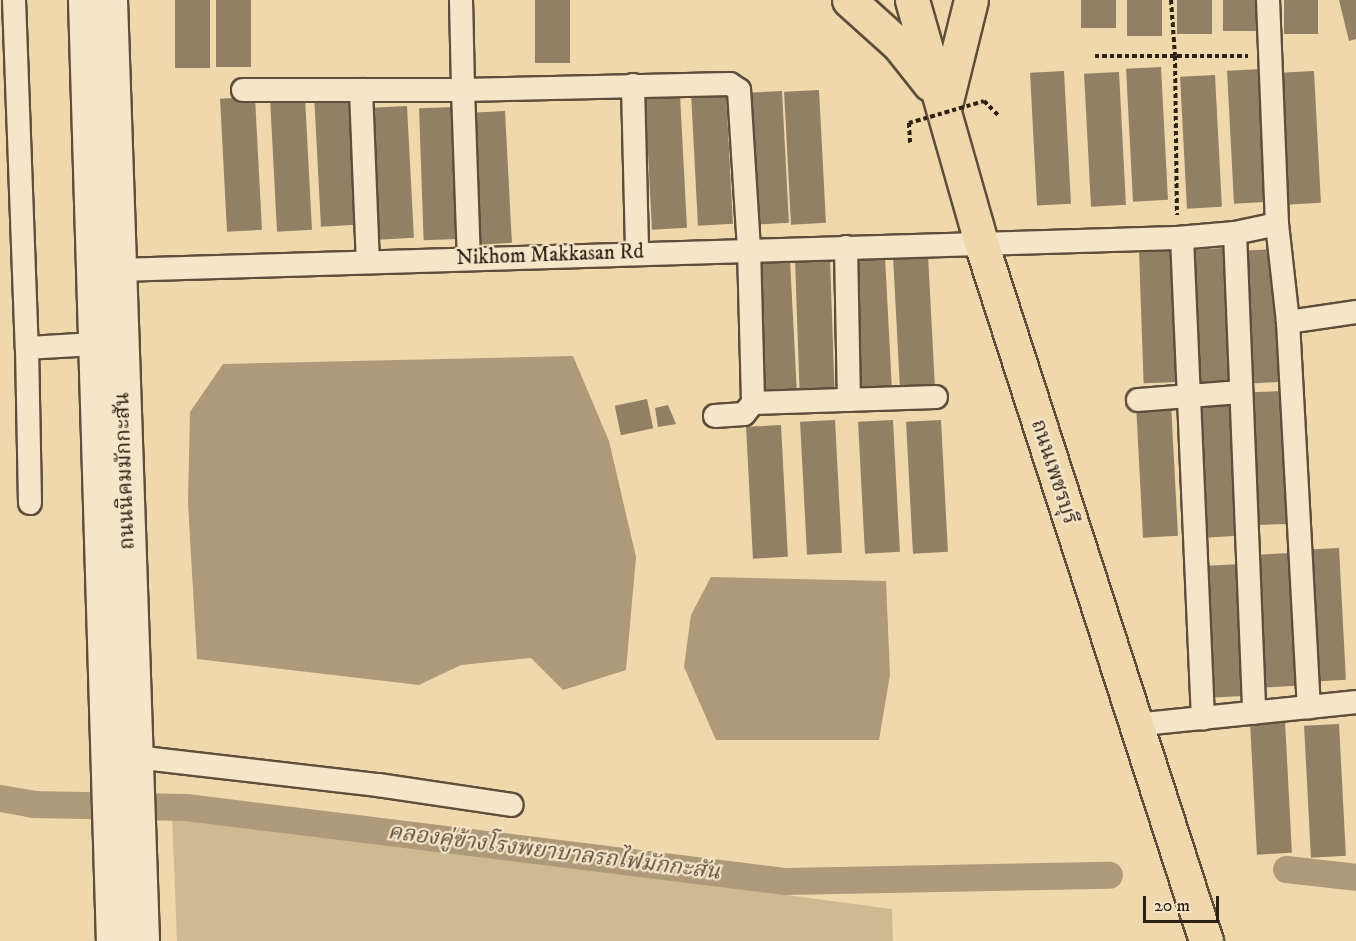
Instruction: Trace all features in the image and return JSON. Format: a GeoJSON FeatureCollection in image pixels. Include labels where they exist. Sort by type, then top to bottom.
{"type":"FeatureCollection","features":[{"type":"Feature","properties":{"kind":"main road"},"geometry":{"type":"LineString","coordinates":[[849,0],[899,45],[941,103]]}},
{"type":"Feature","properties":{"kind":"main road","name":"ถนนเพชรบุรี"},"geometry":{"type":"LineString","coordinates":[[912,0],[981,243],[1134,725],[1206,941]]}},
{"type":"Feature","properties":{"kind":"main road"},"geometry":{"type":"LineString","coordinates":[[941,103],[971,0]]}},
{"type":"Feature","properties":{"kind":"street"},"geometry":{"type":"LineString","coordinates":[[14,0],[27,348],[30,502]]}},
{"type":"Feature","properties":{"kind":"street","name":"ถนนนิคมมักกะสัน"},"geometry":{"type":"LineString","coordinates":[[85,0],[97,345],[126,772]]}},
{"type":"Feature","properties":{"kind":"street","name":"ถนนนิคมมักกะสัน"},"geometry":{"type":"LineString","coordinates":[[110,0],[118,270],[126,772],[123,841],[113,941]]}},
{"type":"Feature","properties":{"kind":"street"},"geometry":{"type":"LineString","coordinates":[[461,0],[469,258]]}},
{"type":"Feature","properties":{"kind":"street"},"geometry":{"type":"LineString","coordinates":[[1268,0],[1277,224],[1288,322],[1309,707]]}},
{"type":"Feature","properties":{"kind":"street"},"geometry":{"type":"LineString","coordinates":[[243,90],[463,90],[730,84],[739,90],[749,248],[753,403],[744,414],[715,416]]}},
{"type":"Feature","properties":{"kind":"street"},"geometry":{"type":"LineString","coordinates":[[633,85],[637,253]]}},
{"type":"Feature","properties":{"kind":"street"},"geometry":{"type":"LineString","coordinates":[[361,90],[368,261]]}},
{"type":"Feature","properties":{"kind":"street","name":"Nikhom Makkasan Rd"},"geometry":{"type":"LineString","coordinates":[[118,270],[749,248],[1180,238],[1235,233],[1277,224]]}},
{"type":"Feature","properties":{"kind":"street"},"geometry":{"type":"LineString","coordinates":[[1235,233],[1239,392],[1254,713]]}},
{"type":"Feature","properties":{"kind":"street"},"geometry":{"type":"LineString","coordinates":[[1180,238],[1203,719]]}},
{"type":"Feature","properties":{"kind":"street"},"geometry":{"type":"LineString","coordinates":[[846,247],[849,400]]}},
{"type":"Feature","properties":{"kind":"street"},"geometry":{"type":"LineString","coordinates":[[1288,322],[1356,312]]}},
{"type":"Feature","properties":{"kind":"street"},"geometry":{"type":"LineString","coordinates":[[27,348],[97,345]]}},
{"type":"Feature","properties":{"kind":"street"},"geometry":{"type":"LineString","coordinates":[[1138,399],[1239,392]]}},
{"type":"Feature","properties":{"kind":"street"},"geometry":{"type":"LineString","coordinates":[[753,403],[936,397]]}},
{"type":"Feature","properties":{"kind":"street"},"geometry":{"type":"LineString","coordinates":[[1134,725],[1356,702]]}},
{"type":"Feature","properties":{"kind":"street"},"geometry":{"type":"LineString","coordinates":[[126,772],[378,784],[512,806]]}},
{"type":"Feature","properties":{"kind":"street","name":"ถนนนิคมมักกะสัน"},"geometry":{"type":"LineString","coordinates":[[123,841],[142,941]]}},
{"type":"Feature","properties":{"kind":"path"},"geometry":{"type":"LineString","coordinates":[[1171,0],[1175,56],[1180,238]]}},
{"type":"Feature","properties":{"kind":"path"},"geometry":{"type":"LineString","coordinates":[[1095,56],[1270,56]]}},
{"type":"Feature","properties":{"kind":"path"},"geometry":{"type":"LineString","coordinates":[[910,145],[909,123],[984,101],[999,116]]}},
{"type":"Feature","properties":{"kind":"shaded area"},"geometry":{"type":"Polygon","coordinates":[[[573,356],[609,441],[636,557],[626,670],[563,690],[531,658],[461,665],[419,685],[197,659],[188,503],[190,412],[223,364],[573,356]]]}},
{"type":"Feature","properties":{"kind":"shaded area"},"geometry":{"type":"Polygon","coordinates":[[[711,577],[886,581],[890,675],[879,740],[716,740],[684,667],[691,615],[711,577]]]}},
{"type":"Feature","properties":{"kind":"shaded area"},"geometry":{"type":"Polygon","coordinates":[[[172,814],[892,909],[893,941],[177,941],[172,814]]]}},
{"type":"Feature","properties":{"kind":"building"},"geometry":{"type":"Polygon","coordinates":[[[175,0],[210,0],[210,68],[175,68],[175,0]]]}},
{"type":"Feature","properties":{"kind":"building"},"geometry":{"type":"Polygon","coordinates":[[[216,0],[251,0],[251,67],[216,67],[216,0]]]}},
{"type":"Feature","properties":{"kind":"building"},"geometry":{"type":"Polygon","coordinates":[[[535,0],[570,0],[570,63],[535,63],[535,0]]]}},
{"type":"Feature","properties":{"kind":"building"},"geometry":{"type":"Polygon","coordinates":[[[1081,0],[1116,0],[1116,28],[1081,28],[1081,0]]]}},
{"type":"Feature","properties":{"kind":"building"},"geometry":{"type":"Polygon","coordinates":[[[1127,0],[1162,0],[1162,36],[1127,36],[1127,0]]]}},
{"type":"Feature","properties":{"kind":"building"},"geometry":{"type":"Polygon","coordinates":[[[1177,0],[1212,0],[1212,34],[1177,34],[1177,0]]]}},
{"type":"Feature","properties":{"kind":"building"},"geometry":{"type":"Polygon","coordinates":[[[1223,0],[1258,0],[1258,31],[1223,31],[1223,0]]]}},
{"type":"Feature","properties":{"kind":"building"},"geometry":{"type":"Polygon","coordinates":[[[1284,0],[1318,0],[1318,34],[1284,34],[1284,0]]]}},
{"type":"Feature","properties":{"kind":"building"},"geometry":{"type":"Polygon","coordinates":[[[1339,0],[1356,0],[1356,39],[1349,41],[1339,0]]]}},
{"type":"Feature","properties":{"kind":"building"},"geometry":{"type":"Polygon","coordinates":[[[1161,67],[1168,200],[1133,202],[1126,69],[1161,67]]]}},
{"type":"Feature","properties":{"kind":"building"},"geometry":{"type":"Polygon","coordinates":[[[1262,69],[1269,202],[1234,204],[1227,71],[1262,69]]]}},
{"type":"Feature","properties":{"kind":"building"},"geometry":{"type":"Polygon","coordinates":[[[1064,71],[1071,204],[1037,206],[1030,73],[1064,71]]]}},
{"type":"Feature","properties":{"kind":"building"},"geometry":{"type":"Polygon","coordinates":[[[1314,71],[1321,203],[1286,205],[1279,73],[1314,71]]]}},
{"type":"Feature","properties":{"kind":"building"},"geometry":{"type":"Polygon","coordinates":[[[1119,72],[1126,205],[1091,207],[1084,74],[1119,72]]]}},
{"type":"Feature","properties":{"kind":"building"},"geometry":{"type":"Polygon","coordinates":[[[1215,75],[1222,207],[1187,209],[1180,77],[1215,75]]]}},
{"type":"Feature","properties":{"kind":"building"},"geometry":{"type":"Polygon","coordinates":[[[819,90],[826,223],[791,225],[784,92],[819,90]]]}},
{"type":"Feature","properties":{"kind":"building"},"geometry":{"type":"Polygon","coordinates":[[[782,91],[789,223],[754,225],[747,93],[782,91]]]}},
{"type":"Feature","properties":{"kind":"building"},"geometry":{"type":"Polygon","coordinates":[[[726,92],[733,224],[698,226],[691,94],[726,92]]]}},
{"type":"Feature","properties":{"kind":"building"},"geometry":{"type":"Polygon","coordinates":[[[349,93],[356,225],[321,227],[314,95],[349,93]]]}},
{"type":"Feature","properties":{"kind":"building"},"geometry":{"type":"Polygon","coordinates":[[[680,95],[687,228],[652,230],[645,97],[680,95]]]}},
{"type":"Feature","properties":{"kind":"building"},"geometry":{"type":"Polygon","coordinates":[[[255,97],[262,230],[227,232],[220,99],[255,97]]]}},
{"type":"Feature","properties":{"kind":"building"},"geometry":{"type":"Polygon","coordinates":[[[305,97],[312,230],[277,232],[270,99],[305,97]]]}},
{"type":"Feature","properties":{"kind":"building"},"geometry":{"type":"Polygon","coordinates":[[[407,106],[414,238],[379,240],[372,108],[407,106]]]}},
{"type":"Feature","properties":{"kind":"building"},"geometry":{"type":"Polygon","coordinates":[[[454,107],[459,239],[424,240],[419,108],[454,107]]]}},
{"type":"Feature","properties":{"kind":"building"},"geometry":{"type":"Polygon","coordinates":[[[505,111],[512,243],[477,245],[470,113],[505,111]]]}},
{"type":"Feature","properties":{"kind":"building"},"geometry":{"type":"Polygon","coordinates":[[[1223,248],[1230,381],[1196,383],[1189,250],[1223,248]]]}},
{"type":"Feature","properties":{"kind":"building"},"geometry":{"type":"Polygon","coordinates":[[[1275,249],[1282,382],[1247,384],[1240,251],[1275,249]]]}},
{"type":"Feature","properties":{"kind":"building"},"geometry":{"type":"Polygon","coordinates":[[[1174,250],[1179,382],[1144,383],[1139,251],[1174,250]]]}},
{"type":"Feature","properties":{"kind":"building"},"geometry":{"type":"Polygon","coordinates":[[[928,255],[935,387],[900,389],[893,257],[928,255]]]}},
{"type":"Feature","properties":{"kind":"building"},"geometry":{"type":"Polygon","coordinates":[[[885,257],[892,390],[857,392],[850,259],[885,257]]]}},
{"type":"Feature","properties":{"kind":"building"},"geometry":{"type":"Polygon","coordinates":[[[830,259],[835,391],[800,392],[795,260],[830,259]]]}},
{"type":"Feature","properties":{"kind":"building"},"geometry":{"type":"Polygon","coordinates":[[[790,260],[797,392],[762,394],[755,262],[790,260]]]}},
{"type":"Feature","properties":{"kind":"building"},"geometry":{"type":"Polygon","coordinates":[[[1284,391],[1289,524],[1254,525],[1249,392],[1284,391]]]}},
{"type":"Feature","properties":{"kind":"building"},"geometry":{"type":"Polygon","coordinates":[[[647,399],[653,428],[621,435],[615,406],[647,399]]]}},
{"type":"Feature","properties":{"kind":"building"},"geometry":{"type":"Polygon","coordinates":[[[1171,403],[1178,536],[1143,538],[1136,405],[1171,403]]]}},
{"type":"Feature","properties":{"kind":"building"},"geometry":{"type":"Polygon","coordinates":[[[1232,404],[1239,536],[1204,538],[1197,406],[1232,404]]]}},
{"type":"Feature","properties":{"kind":"building"},"geometry":{"type":"Polygon","coordinates":[[[668,405],[676,424],[658,427],[655,408],[668,405]]]}},
{"type":"Feature","properties":{"kind":"building"},"geometry":{"type":"Polygon","coordinates":[[[835,420],[842,553],[807,555],[800,422],[835,420]]]}},
{"type":"Feature","properties":{"kind":"building"},"geometry":{"type":"Polygon","coordinates":[[[893,420],[900,552],[865,554],[858,422],[893,420]]]}},
{"type":"Feature","properties":{"kind":"building"},"geometry":{"type":"Polygon","coordinates":[[[941,420],[948,552],[913,554],[906,422],[941,420]]]}},
{"type":"Feature","properties":{"kind":"building"},"geometry":{"type":"Polygon","coordinates":[[[781,425],[788,557],[753,559],[746,427],[781,425]]]}},
{"type":"Feature","properties":{"kind":"building"},"geometry":{"type":"Polygon","coordinates":[[[1339,548],[1346,680],[1311,682],[1304,550],[1339,548]]]}},
{"type":"Feature","properties":{"kind":"building"},"geometry":{"type":"Polygon","coordinates":[[[1289,553],[1296,686],[1260,688],[1253,555],[1289,553]]]}},
{"type":"Feature","properties":{"kind":"building"},"geometry":{"type":"Polygon","coordinates":[[[1241,564],[1248,696],[1214,698],[1207,566],[1241,564]]]}},
{"type":"Feature","properties":{"kind":"building"},"geometry":{"type":"Polygon","coordinates":[[[1285,721],[1292,853],[1257,855],[1250,723],[1285,721]]]}},
{"type":"Feature","properties":{"kind":"building"},"geometry":{"type":"Polygon","coordinates":[[[1339,724],[1346,856],[1311,858],[1304,726],[1339,724]]]}},
{"type":"Feature","properties":{"kind":"waterway","name":"คลองคู่ข้างโรงพยาบาลรถไฟมักกะสัน"},"geometry":{"type":"LineString","coordinates":[[0,798],[33,804],[186,807],[785,881],[1109,875]]}},
{"type":"Feature","properties":{"kind":"waterway","name":"คลองคู่ข้างโรงพยาบาลรถไฟมักกะสัน"},"geometry":{"type":"LineString","coordinates":[[1286,869],[1356,877]]}}]}
